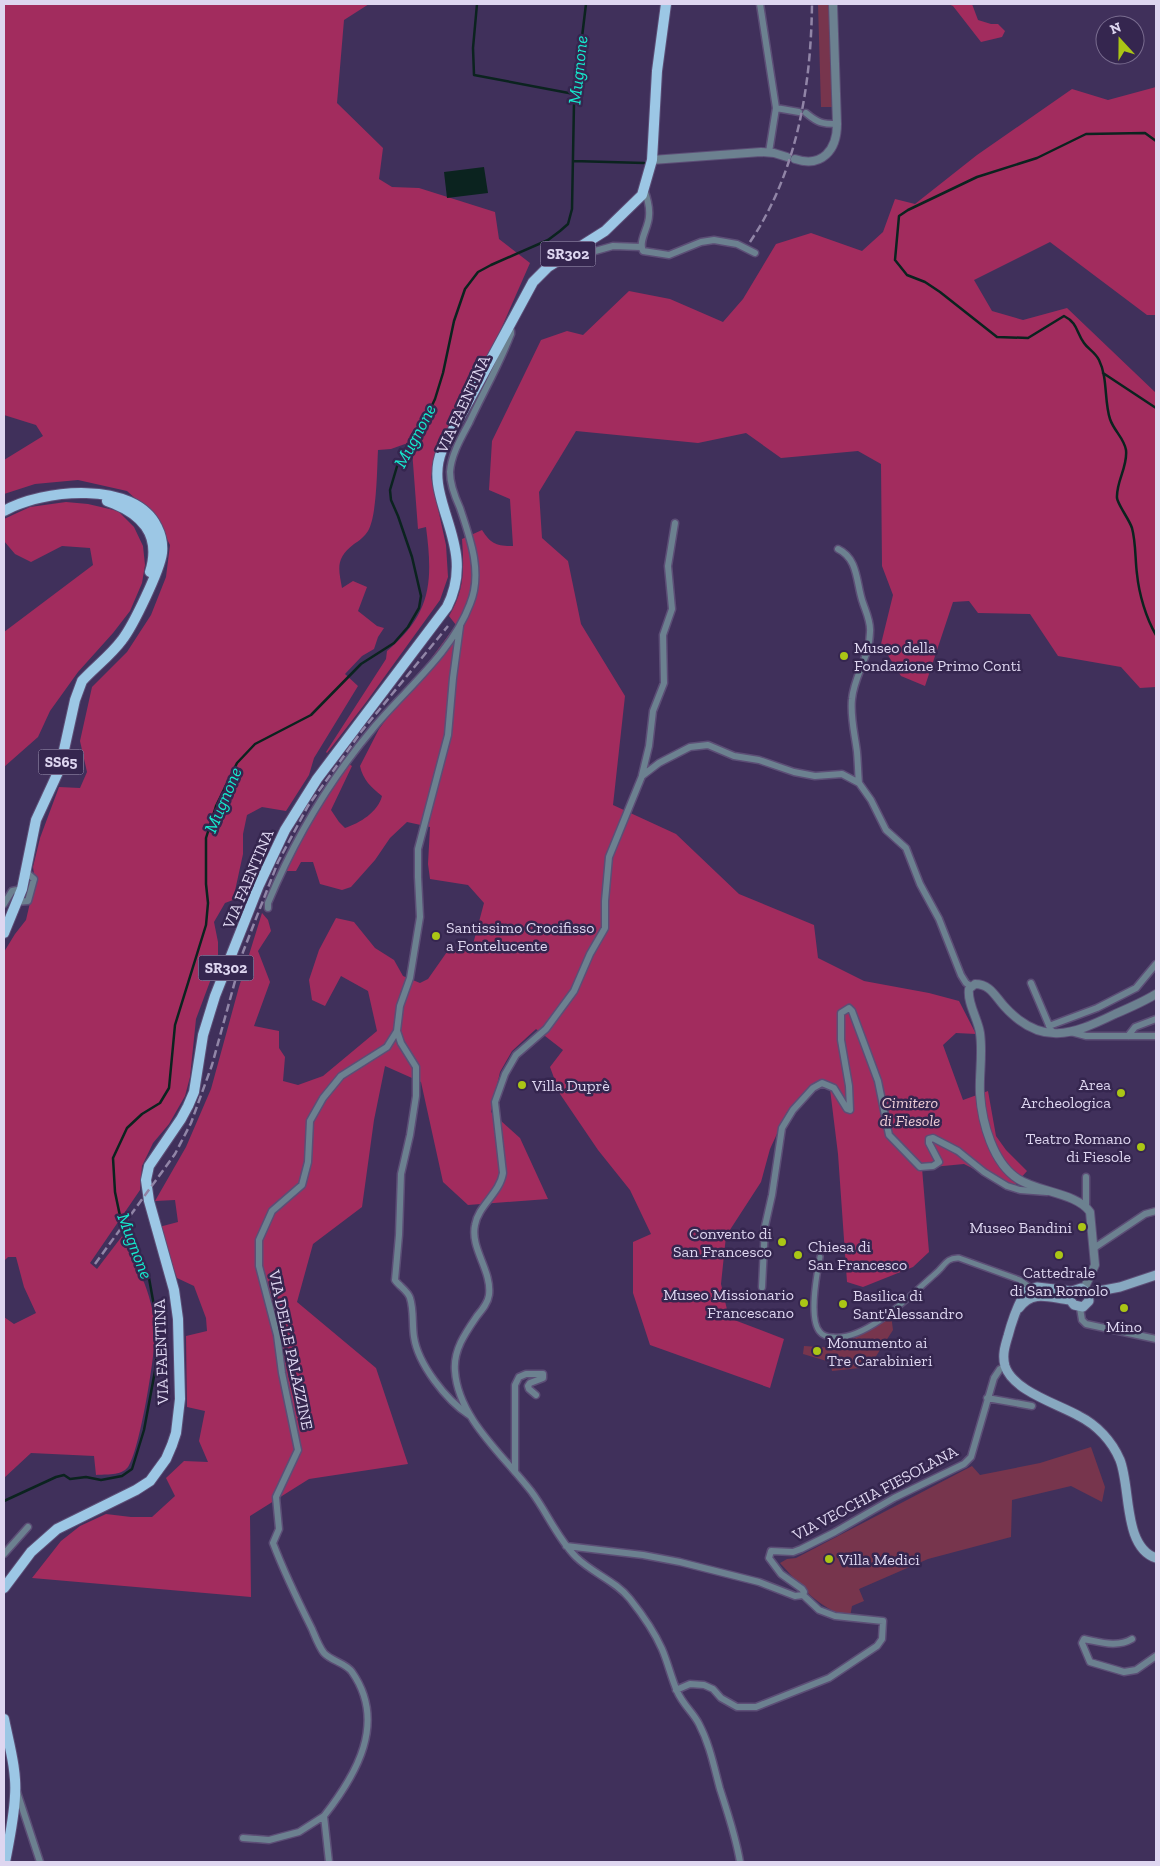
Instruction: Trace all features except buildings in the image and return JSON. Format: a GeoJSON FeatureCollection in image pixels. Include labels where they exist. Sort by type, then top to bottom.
{"type":"FeatureCollection","features":[{"type":"Feature","properties":{"kind":"main road","name":"VIA FAENTINA"},"geometry":{"type":"LineString","coordinates":[[4,1588],[31,1552],[57,1530],[136,1490],[150,1480],[158,1471],[172,1445],[180,1399],[178,1319],[174,1290],[149,1202],[146,1173],[188,1106],[194,1092],[203,1035],[215,996],[260,885],[285,830],[316,779],[447,607],[453,595],[458,558],[438,480],[440,456],[507,328],[537,278],[548,266],[613,224],[639,199],[644,188],[652,160],[657,71],[666,4]]}},
{"type":"Feature","properties":{"kind":"main road","name":"SS65"},"geometry":{"type":"LineString","coordinates":[[4,511],[34,499],[58,494],[79,494],[102,499],[125,507],[137,515],[150,534],[154,557],[141,604],[122,640],[79,686],[60,768],[36,820],[22,889],[4,933]]}},
{"type":"Feature","properties":{"kind":"main road"},"geometry":{"type":"LineString","coordinates":[[1071,1296],[1078,1288],[1086,1291],[1120,1286],[1156,1276]]}},
{"type":"Feature","properties":{"kind":"main road"},"geometry":{"type":"LineString","coordinates":[[1071,1296],[1040,1287],[1032,1292],[1018,1310],[1010,1329],[1004,1351],[1006,1367],[1020,1385],[1032,1393],[1080,1416],[1095,1426],[1112,1446],[1123,1469],[1136,1539],[1143,1550],[1155,1557]]}},
{"type":"Feature","properties":{"kind":"main road"},"geometry":{"type":"LineString","coordinates":[[1071,1296],[1074,1306],[1080,1308],[1087,1304],[1089,1299],[1086,1291]]}},
{"type":"Feature","properties":{"kind":"main road"},"geometry":{"type":"LineString","coordinates":[[4,1719],[15,1786],[6,1858]]}},
{"type":"Feature","properties":{"kind":"street"},"geometry":{"type":"LineString","coordinates":[[760,4],[776,108],[768,152]]}},
{"type":"Feature","properties":{"kind":"street"},"geometry":{"type":"LineString","coordinates":[[652,160],[768,152],[808,162],[826,155],[834,144],[837,124],[832,4]]}},
{"type":"Feature","properties":{"kind":"street"},"geometry":{"type":"LineString","coordinates":[[776,108],[803,113],[824,124],[837,124]]}},
{"type":"Feature","properties":{"kind":"street"},"geometry":{"type":"LineString","coordinates":[[644,188],[649,208],[649,218],[641,247],[642,251],[669,255],[701,242],[714,240],[737,244],[755,253]]}},
{"type":"Feature","properties":{"kind":"street"},"geometry":{"type":"LineString","coordinates":[[570,253],[588,253],[613,246],[641,247]]}},
{"type":"Feature","properties":{"kind":"street","name":"VIA FAENTINA"},"geometry":{"type":"LineString","coordinates":[[268,908],[268,903],[284,866],[323,796],[376,726],[429,666],[460,626],[471,603],[476,575],[474,555],[452,487],[450,478],[451,463],[503,354],[511,334],[511,330],[507,328]]}},
{"type":"Feature","properties":{"kind":"street"},"geometry":{"type":"LineString","coordinates":[[675,523],[668,566],[672,609],[663,635],[664,683],[653,711],[649,746],[642,776],[609,857],[605,901],[605,928],[590,954],[574,991],[546,1029],[516,1055],[505,1074],[495,1102],[503,1173],[502,1179],[492,1197],[478,1215],[475,1232],[475,1240],[487,1273],[489,1295],[486,1303],[463,1337],[456,1358],[455,1371],[458,1386],[470,1415],[498,1454],[532,1492],[566,1546],[578,1559],[628,1596],[648,1623],[662,1649],[676,1690],[698,1723],[712,1755],[720,1789],[736,1838],[740,1862]]}},
{"type":"Feature","properties":{"kind":"street"},"geometry":{"type":"LineString","coordinates":[[838,550],[847,555],[858,576],[870,633],[862,668],[854,685],[852,699],[859,783]]}},
{"type":"Feature","properties":{"kind":"street"},"geometry":{"type":"LineString","coordinates":[[460,626],[448,735],[418,849],[420,917],[410,978],[400,1006],[397,1031],[401,1043],[416,1067],[416,1096],[401,1174],[400,1235],[396,1280],[410,1297],[413,1336],[416,1350],[423,1365],[457,1407],[470,1415]]}},
{"type":"Feature","properties":{"kind":"street"},"geometry":{"type":"LineString","coordinates":[[642,776],[658,763],[690,747],[708,745],[734,756],[759,760],[799,774],[815,776],[842,774],[859,783],[871,800],[886,830],[906,848],[920,884],[939,919],[966,983],[971,986],[981,984],[989,988],[1019,1020],[1034,1028],[1072,1032],[1086,1036],[1156,1036]]}},
{"type":"Feature","properties":{"kind":"street"},"geometry":{"type":"LineString","coordinates":[[18,902],[28,901],[34,879],[26,872]]}},
{"type":"Feature","properties":{"kind":"street"},"geometry":{"type":"LineString","coordinates":[[4,904],[12,892],[22,889]]}},
{"type":"Feature","properties":{"kind":"street"},"geometry":{"type":"LineString","coordinates":[[1051,1030],[1136,988],[1156,964]]}},
{"type":"Feature","properties":{"kind":"street"},"geometry":{"type":"LineString","coordinates":[[1031,983],[1051,1030]]}},
{"type":"Feature","properties":{"kind":"street"},"geometry":{"type":"LineString","coordinates":[[971,986],[968,995],[979,1028],[981,1044],[981,1099],[992,1143],[1003,1163],[1014,1176],[1024,1182],[1078,1201],[1086,1206],[1091,1214],[1095,1264],[1086,1291]]}},
{"type":"Feature","properties":{"kind":"street"},"geometry":{"type":"LineString","coordinates":[[1072,1032],[1100,1022],[1156,994]]}},
{"type":"Feature","properties":{"kind":"street"},"geometry":{"type":"LineString","coordinates":[[762,1287],[765,1226],[772,1195],[782,1128],[793,1110],[813,1088],[822,1083],[834,1088],[847,1109],[850,1110],[850,1086],[841,1040],[840,1013],[849,1008],[855,1019],[878,1081],[889,1135],[920,1167],[933,1166],[939,1162],[929,1143],[929,1138],[933,1138],[958,1151],[984,1172],[1007,1186],[1020,1190],[1048,1192]]}},
{"type":"Feature","properties":{"kind":"street"},"geometry":{"type":"LineString","coordinates":[[1128,1036],[1135,1028],[1156,1019]]}},
{"type":"Feature","properties":{"kind":"street","name":"VIA DELLE PALAZZINE"},"geometry":{"type":"LineString","coordinates":[[243,1838],[269,1840],[277,1838],[299,1832],[324,1816],[344,1790],[360,1758],[368,1727],[367,1702],[351,1670],[324,1654],[302,1610],[273,1543],[279,1530],[276,1497],[298,1450],[282,1373],[277,1335],[260,1266],[260,1240],[272,1211],[302,1185],[308,1162],[310,1121],[323,1098],[341,1076],[388,1047],[397,1031]]}},
{"type":"Feature","properties":{"kind":"street"},"geometry":{"type":"LineString","coordinates":[[1086,1177],[1086,1206]]}},
{"type":"Feature","properties":{"kind":"street"},"geometry":{"type":"LineString","coordinates":[[1094,1248],[1156,1205]]}},
{"type":"Feature","properties":{"kind":"street"},"geometry":{"type":"LineString","coordinates":[[1145,1214],[1156,1211]]}},
{"type":"Feature","properties":{"kind":"street"},"geometry":{"type":"LineString","coordinates":[[820,1257],[814,1282],[816,1327],[821,1334],[828,1337],[841,1338],[867,1328],[884,1317],[938,1272],[947,1261],[953,1258],[959,1258],[1020,1280],[1032,1292]]}},
{"type":"Feature","properties":{"kind":"street"},"geometry":{"type":"LineString","coordinates":[[1080,1308],[1082,1320],[1086,1324],[1156,1339]]}},
{"type":"Feature","properties":{"kind":"street","name":"VIA VECCHIA FIESOLANA"},"geometry":{"type":"LineString","coordinates":[[802,1595],[804,1592],[802,1589],[781,1574],[769,1558],[771,1550],[793,1552],[801,1549],[894,1498],[956,1469],[971,1457],[987,1398],[996,1374],[1000,1369],[1006,1367]]}},
{"type":"Feature","properties":{"kind":"street"},"geometry":{"type":"LineString","coordinates":[[515,1472],[516,1385],[519,1377],[526,1374],[543,1374],[543,1378],[530,1383],[528,1386],[536,1394]]}},
{"type":"Feature","properties":{"kind":"street"},"geometry":{"type":"LineString","coordinates":[[987,1398],[1032,1406]]}},
{"type":"Feature","properties":{"kind":"street"},"geometry":{"type":"LineString","coordinates":[[4,1554],[28,1527]]}},
{"type":"Feature","properties":{"kind":"street"},"geometry":{"type":"LineString","coordinates":[[566,1546],[643,1555],[680,1562],[759,1582],[795,1596],[802,1595],[819,1610],[835,1616],[883,1621],[882,1639],[877,1646],[829,1678],[756,1707],[737,1707],[721,1698],[713,1689],[704,1684],[690,1684],[676,1690]]}},
{"type":"Feature","properties":{"kind":"street"},"geometry":{"type":"LineString","coordinates":[[1132,1639],[1124,1644],[1116,1645],[1084,1639],[1082,1643],[1090,1662],[1124,1672],[1136,1670],[1156,1656]]}},
{"type":"Feature","properties":{"kind":"street"},"geometry":{"type":"LineString","coordinates":[[15,1786],[40,1862]]}},
{"type":"Feature","properties":{"kind":"street"},"geometry":{"type":"LineString","coordinates":[[324,1816],[329,1862]]}},
{"type":"Feature","properties":{"kind":"shaded area"},"geometry":{"type":"Polygon","coordinates":[[[818,4],[829,4],[832,107],[821,107],[818,4]]]}},
{"type":"Feature","properties":{"kind":"shaded area"},"geometry":{"type":"Polygon","coordinates":[[[484,167],[488,193],[447,198],[444,172],[484,167]]]}},
{"type":"Feature","properties":{"kind":"shaded area"},"geometry":{"type":"Polygon","coordinates":[[[891,1315],[893,1330],[869,1367],[832,1371],[830,1362],[803,1354],[804,1346],[834,1348],[884,1322],[891,1315]]]}},
{"type":"Feature","properties":{"kind":"shaded area"},"geometry":{"type":"Polygon","coordinates":[[[1091,1447],[1105,1487],[1102,1502],[1071,1486],[1012,1500],[1011,1537],[928,1559],[859,1589],[864,1601],[852,1606],[850,1617],[828,1608],[811,1596],[780,1563],[787,1559],[796,1558],[972,1466],[980,1475],[1040,1463],[1091,1447]]]}},
{"type":"Feature","properties":{"kind":"green space"},"geometry":{"type":"Polygon","coordinates":[[[4,4],[369,4],[344,20],[337,103],[383,148],[379,179],[392,187],[419,188],[495,212],[499,239],[530,263],[501,329],[438,451],[431,477],[446,545],[448,577],[440,600],[327,753],[386,659],[387,651],[413,623],[421,609],[429,580],[426,527],[418,529],[412,450],[405,444],[391,449],[378,450],[376,492],[371,524],[365,535],[344,554],[339,569],[342,588],[353,581],[367,587],[358,611],[377,626],[384,628],[378,637],[374,649],[362,656],[345,674],[358,686],[314,758],[309,775],[286,811],[262,807],[247,815],[243,834],[243,854],[233,900],[225,903],[214,922],[218,942],[218,960],[196,1019],[190,1077],[185,1096],[169,1124],[153,1143],[142,1166],[140,1190],[90,1263],[97,1269],[123,1235],[147,1290],[153,1313],[155,1336],[147,1398],[133,1457],[128,1467],[121,1472],[96,1475],[94,1456],[31,1453],[4,1478],[4,1317],[14,1324],[36,1313],[24,1287],[16,1257],[8,1257],[4,1261],[4,952],[26,920],[35,881],[33,867],[40,838],[59,787],[80,788],[87,772],[80,741],[92,687],[127,652],[151,615],[166,577],[170,545],[156,517],[127,491],[78,480],[35,484],[4,494],[4,460],[43,436],[36,425],[4,415],[4,4]]]}},
{"type":"Feature","properties":{"kind":"green space"},"geometry":{"type":"Polygon","coordinates":[[[948,4],[972,4],[978,20],[998,24],[1005,31],[1002,37],[981,42],[953,6],[948,4]]]}},
{"type":"Feature","properties":{"kind":"green space","name":"Cimitero di Fiesole"},"geometry":{"type":"Polygon","coordinates":[[[1156,87],[1156,315],[1147,315],[1050,242],[974,280],[992,311],[1023,320],[1067,308],[1156,393],[1156,687],[1140,688],[1121,667],[1058,656],[1030,614],[978,613],[969,601],[953,602],[925,686],[901,676],[881,644],[893,595],[882,566],[881,464],[858,451],[781,458],[746,433],[698,443],[576,431],[539,492],[542,538],[568,561],[581,624],[625,696],[613,805],[676,834],[739,894],[814,925],[818,958],[864,981],[929,993],[959,1001],[976,1034],[956,1033],[943,1045],[963,1100],[988,1091],[996,1136],[1006,1150],[1027,1171],[1012,1188],[964,1164],[922,1168],[929,1252],[913,1267],[863,1287],[847,1282],[838,1154],[829,1081],[814,1083],[787,1112],[770,1149],[761,1182],[726,1236],[721,1284],[729,1318],[784,1339],[770,1388],[650,1345],[633,1293],[633,1242],[651,1234],[630,1190],[598,1150],[560,1094],[550,1067],[563,1050],[536,1029],[512,1051],[500,1072],[491,1112],[520,1138],[548,1199],[468,1205],[443,1182],[421,1082],[385,1066],[374,1120],[362,1207],[313,1244],[297,1302],[376,1368],[408,1464],[309,1479],[250,1516],[251,1597],[32,1578],[61,1541],[80,1526],[106,1514],[152,1517],[175,1496],[166,1478],[184,1461],[208,1462],[199,1441],[205,1411],[187,1407],[186,1336],[207,1331],[206,1318],[194,1286],[177,1278],[159,1227],[178,1222],[175,1200],[155,1201],[186,1147],[211,1089],[262,913],[268,920],[271,931],[258,951],[270,982],[254,1026],[279,1031],[279,1048],[285,1057],[283,1081],[298,1085],[323,1076],[377,1031],[368,991],[341,976],[325,1006],[312,1000],[309,980],[319,950],[336,918],[354,922],[375,948],[394,960],[403,976],[420,983],[428,979],[449,949],[472,948],[484,903],[468,885],[430,879],[428,864],[430,827],[407,822],[390,838],[375,860],[351,887],[342,890],[320,884],[313,862],[301,862],[296,871],[286,871],[306,829],[347,763],[352,766],[331,810],[339,822],[345,828],[357,823],[368,816],[380,802],[382,796],[368,783],[360,766],[379,729],[456,625],[449,616],[461,588],[462,539],[482,530],[494,543],[513,546],[510,499],[489,490],[492,441],[541,340],[567,331],[583,335],[629,291],[670,299],[723,322],[743,299],[776,244],[811,233],[862,251],[883,232],[895,199],[915,204],[977,155],[1072,89],[1108,100],[1156,87]]]}},
{"type":"Feature","properties":{"kind":"green space"},"geometry":{"type":"Polygon","coordinates":[[[66,502],[88,504],[118,511],[134,527],[143,546],[145,565],[142,583],[130,611],[78,672],[50,711],[38,737],[4,767],[4,632],[93,565],[90,548],[62,546],[31,562],[15,554],[4,541],[4,519],[30,507],[66,502]]]}},
{"type":"Feature","properties":{"kind":"waterway"},"geometry":{"type":"LineString","coordinates":[[477,4],[473,48],[474,75],[574,94]]}},
{"type":"Feature","properties":{"kind":"waterway","name":"Mugnone"},"geometry":{"type":"LineString","coordinates":[[4,1501],[56,1477],[64,1475],[70,1479],[86,1477],[101,1480],[122,1476],[132,1469],[144,1430],[155,1371],[159,1334],[149,1278],[120,1216],[115,1192],[113,1158],[127,1128],[142,1114],[160,1103],[169,1088],[175,1025],[206,925],[208,903],[206,838],[216,806],[237,763],[255,744],[311,715],[361,664],[394,643],[408,627],[419,608],[421,596],[412,557],[391,500],[390,490],[398,463],[415,442],[435,399],[443,373],[454,321],[465,289],[478,272],[548,240],[568,224],[572,209],[574,103],[586,4]]}},
{"type":"Feature","properties":{"kind":"waterway"},"geometry":{"type":"LineString","coordinates":[[1156,141],[1145,133],[1086,134],[1037,158],[977,177],[899,216],[895,260],[907,275],[925,282],[940,292],[997,337],[1028,338],[1064,316],[1072,322],[1081,339],[1097,357],[1104,374],[1110,419],[1126,450],[1117,498],[1132,528],[1139,590],[1146,614],[1156,635]]}},
{"type":"Feature","properties":{"kind":"waterway"},"geometry":{"type":"LineString","coordinates":[[573,161],[644,163]]}},
{"type":"Feature","properties":{"kind":"waterway"},"geometry":{"type":"LineString","coordinates":[[1103,373],[1156,408]]}},
{"type":"Feature","properties":{"kind":"railway"},"geometry":{"type":"LineString","coordinates":[[750,242],[766,215],[779,187],[790,158],[798,128],[808,66],[812,4]]}},
{"type":"Feature","properties":{"kind":"railway"},"geometry":{"type":"LineString","coordinates":[[95,1264],[175,1154],[191,1123],[212,1065],[243,952],[278,862],[308,806],[361,732],[448,626]]}},
{"type":"Feature","properties":{"kind":"place","name":"Museo della Fondazione Primo Conti"},"geometry":{"type":"Point","coordinates":[844,656]}},
{"type":"Feature","properties":{"kind":"place","name":"Santissimo Crocifisso a Fontelucente"},"geometry":{"type":"Point","coordinates":[436,936]}},
{"type":"Feature","properties":{"kind":"place","name":"Villa Duprè"},"geometry":{"type":"Point","coordinates":[522,1085]}},
{"type":"Feature","properties":{"kind":"place","name":"Area Archeologica"},"geometry":{"type":"Point","coordinates":[1121,1093]}},
{"type":"Feature","properties":{"kind":"place","name":"Teatro Romano di Fiesole"},"geometry":{"type":"Point","coordinates":[1141,1147]}},
{"type":"Feature","properties":{"kind":"place","name":"Museo Bandini"},"geometry":{"type":"Point","coordinates":[1082,1227]}},
{"type":"Feature","properties":{"kind":"place","name":"Convento di San Francesco"},"geometry":{"type":"Point","coordinates":[782,1242]}},
{"type":"Feature","properties":{"kind":"place","name":"Chiesa di San Francesco"},"geometry":{"type":"Point","coordinates":[798,1255]}},
{"type":"Feature","properties":{"kind":"place","name":"Cattedrale di San Romolo"},"geometry":{"type":"Point","coordinates":[1059,1255]}},
{"type":"Feature","properties":{"kind":"place","name":"Museo Missionario Francescano"},"geometry":{"type":"Point","coordinates":[804,1303]}},
{"type":"Feature","properties":{"kind":"place","name":"Basilica di Sant'Alessandro"},"geometry":{"type":"Point","coordinates":[843,1304]}},
{"type":"Feature","properties":{"kind":"place","name":"Mino"},"geometry":{"type":"Point","coordinates":[1124,1308]}},
{"type":"Feature","properties":{"kind":"place","name":"Monumento ai Tre Carabinieri"},"geometry":{"type":"Point","coordinates":[817,1351]}},
{"type":"Feature","properties":{"kind":"place","name":"Villa Medici"},"geometry":{"type":"Point","coordinates":[829,1559]}}]}
